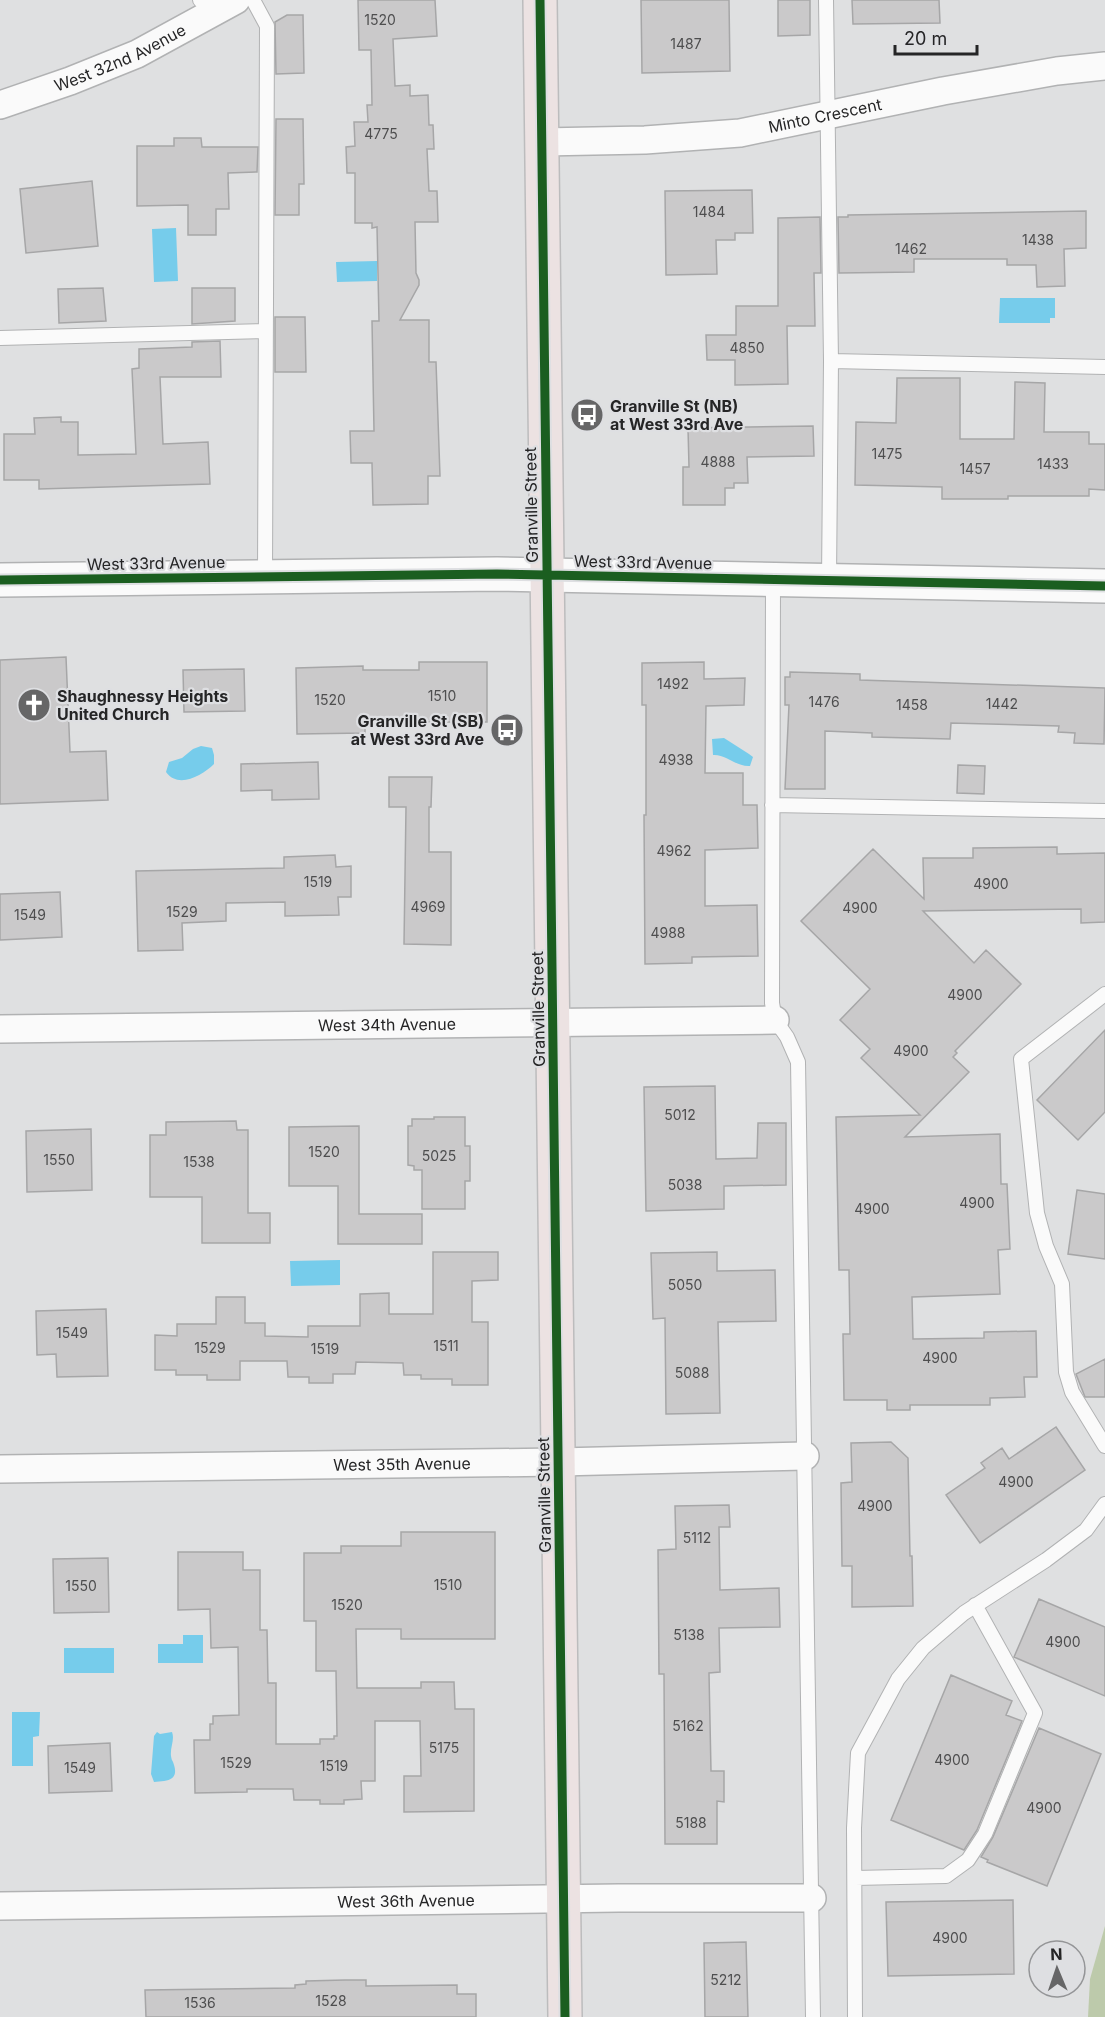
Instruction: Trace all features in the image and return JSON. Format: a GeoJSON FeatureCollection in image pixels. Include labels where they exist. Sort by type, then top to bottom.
{"type":"FeatureCollection","features":[{"type":"Feature","properties":{"kind":"highway","name":"Granville Street"},"geometry":{"type":"LineString","coordinates":[[540,0],[565,2017]]}},
{"type":"Feature","properties":{"kind":"street","name":"West 32nd Avenue"},"geometry":{"type":"LineString","coordinates":[[0,105],[70,81],[137,54],[217,4]]}},
{"type":"Feature","properties":{"kind":"street","name":"Minto Crescent"},"geometry":{"type":"LineString","coordinates":[[542,142],[645,140],[740,133],[943,91],[1057,71],[1105,66]]}},
{"type":"Feature","properties":{"kind":"street","name":"West 33rd Avenue"},"geometry":{"type":"LineString","coordinates":[[0,580],[547,575],[1105,586]]}},
{"type":"Feature","properties":{"kind":"street","name":"West 34th Avenue"},"geometry":{"type":"LineString","coordinates":[[0,1029],[775,1020]]}},
{"type":"Feature","properties":{"kind":"street","name":"West 35th Avenue"},"geometry":{"type":"LineString","coordinates":[[0,1469],[559,1462],[805,1456]]}},
{"type":"Feature","properties":{"kind":"street","name":"West 36th Avenue"},"geometry":{"type":"LineString","coordinates":[[0,1906],[812,1898]]}},
{"type":"Feature","properties":{"kind":"lane"},"geometry":{"type":"LineString","coordinates":[[253,0],[267,26],[264,332],[265,577]]}},
{"type":"Feature","properties":{"kind":"lane"},"geometry":{"type":"LineString","coordinates":[[826,0],[831,361],[829,580]]}},
{"type":"Feature","properties":{"kind":"lane"},"geometry":{"type":"LineString","coordinates":[[0,338],[264,332]]}},
{"type":"Feature","properties":{"kind":"lane"},"geometry":{"type":"LineString","coordinates":[[831,361],[1105,368]]}},
{"type":"Feature","properties":{"kind":"lane"},"geometry":{"type":"LineString","coordinates":[[773,579],[772,1003],[775,1020],[787,1037],[798,1062],[813,2017]]}},
{"type":"Feature","properties":{"kind":"lane"},"geometry":{"type":"LineString","coordinates":[[772,806],[1105,811]]}},
{"type":"Feature","properties":{"kind":"lane"},"geometry":{"type":"LineString","coordinates":[[1105,994],[1021,1059],[1037,1213],[1046,1246],[1062,1284],[1066,1372],[1072,1392],[1105,1446]]}},
{"type":"Feature","properties":{"kind":"lane"},"geometry":{"type":"LineString","coordinates":[[855,2017],[854,1827],[858,1753],[898,1679],[923,1648],[975,1605],[1046,1560],[1086,1530],[1105,1504]]}},
{"type":"Feature","properties":{"kind":"lane"},"geometry":{"type":"LineString","coordinates":[[855,1878],[946,1876],[968,1860],[986,1834],[1035,1713],[975,1605]]}},
{"type":"Feature","properties":{"kind":"green space"},"geometry":{"type":"Polygon","coordinates":[[[1105,1926],[1105,2017],[1088,2017],[1090,1979],[1105,1926]]]}},
{"type":"Feature","properties":{"kind":"water"},"geometry":{"type":"Polygon","coordinates":[[[176,228],[178,281],[154,282],[152,229],[176,228]]]}},
{"type":"Feature","properties":{"kind":"water"},"geometry":{"type":"Polygon","coordinates":[[[377,261],[377,281],[337,282],[336,262],[377,261]]]}},
{"type":"Feature","properties":{"kind":"water"},"geometry":{"type":"Polygon","coordinates":[[[1000,298],[1055,298],[1055,318],[1050,318],[1050,323],[999,323],[1000,298]]]}},
{"type":"Feature","properties":{"kind":"water"},"geometry":{"type":"Polygon","coordinates":[[[724,738],[753,757],[750,766],[740,765],[722,756],[713,755],[712,739],[724,738]]]}},
{"type":"Feature","properties":{"kind":"water"},"geometry":{"type":"Polygon","coordinates":[[[201,746],[212,748],[214,764],[209,768],[197,776],[183,780],[177,780],[166,772],[169,762],[182,758],[201,746]]]}},
{"type":"Feature","properties":{"kind":"water"},"geometry":{"type":"Polygon","coordinates":[[[340,1260],[340,1285],[291,1286],[290,1261],[340,1260]]]}},
{"type":"Feature","properties":{"kind":"water"},"geometry":{"type":"Polygon","coordinates":[[[183,1635],[203,1635],[203,1663],[158,1663],[158,1644],[183,1644],[183,1635]]]}},
{"type":"Feature","properties":{"kind":"water"},"geometry":{"type":"Polygon","coordinates":[[[64,1648],[114,1648],[114,1673],[64,1673],[64,1648]]]}},
{"type":"Feature","properties":{"kind":"water"},"geometry":{"type":"Polygon","coordinates":[[[12,1712],[40,1712],[39,1736],[33,1737],[33,1766],[12,1766],[12,1712]]]}},
{"type":"Feature","properties":{"kind":"water"},"geometry":{"type":"Polygon","coordinates":[[[157,1732],[160,1734],[172,1732],[171,1756],[175,1774],[170,1779],[154,1782],[151,1774],[154,1736],[157,1732]]]}},
{"type":"Feature","properties":{"kind":"building"},"geometry":{"type":"Polygon","coordinates":[[[358,0],[435,0],[437,36],[393,39],[395,86],[410,85],[410,96],[428,95],[429,125],[433,125],[434,149],[427,149],[429,191],[437,191],[438,222],[415,222],[416,273],[419,285],[400,320],[429,320],[429,362],[436,362],[440,476],[428,476],[428,504],[373,505],[372,463],[351,463],[350,431],[374,431],[372,321],[379,321],[377,227],[372,228],[372,223],[355,223],[355,173],[347,173],[346,147],[355,146],[354,122],[368,122],[367,105],[372,105],[371,50],[359,50],[358,0]]]}},
{"type":"Feature","properties":{"kind":"building"},"geometry":{"type":"Polygon","coordinates":[[[641,0],[729,0],[730,71],[642,73],[641,0]]]}},
{"type":"Feature","properties":{"kind":"building"},"geometry":{"type":"Polygon","coordinates":[[[778,0],[810,0],[810,35],[778,36],[778,0]]]}},
{"type":"Feature","properties":{"kind":"building"},"geometry":{"type":"Polygon","coordinates":[[[852,0],[939,0],[940,23],[853,24],[852,0]]]}},
{"type":"Feature","properties":{"kind":"building"},"geometry":{"type":"Polygon","coordinates":[[[287,15],[303,15],[304,73],[276,74],[275,22],[287,15]]]}},
{"type":"Feature","properties":{"kind":"building"},"geometry":{"type":"Polygon","coordinates":[[[276,119],[303,119],[304,184],[299,184],[299,215],[275,215],[276,119]]]}},
{"type":"Feature","properties":{"kind":"building"},"geometry":{"type":"Polygon","coordinates":[[[174,138],[201,138],[202,147],[258,147],[257,172],[228,173],[229,209],[216,209],[216,235],[188,235],[188,205],[137,206],[137,146],[174,146],[174,138]]]}},
{"type":"Feature","properties":{"kind":"building"},"geometry":{"type":"Polygon","coordinates":[[[92,181],[98,246],[26,253],[20,189],[92,181]]]}},
{"type":"Feature","properties":{"kind":"building"},"geometry":{"type":"Polygon","coordinates":[[[752,190],[753,233],[735,233],[735,240],[716,240],[717,274],[666,275],[665,191],[752,190]]]}},
{"type":"Feature","properties":{"kind":"building"},"geometry":{"type":"Polygon","coordinates":[[[1086,211],[1086,248],[1064,249],[1065,286],[1037,287],[1036,265],[1007,265],[1007,259],[914,259],[914,272],[839,273],[838,217],[1086,211]]]}},
{"type":"Feature","properties":{"kind":"building"},"geometry":{"type":"Polygon","coordinates":[[[820,217],[821,273],[814,273],[815,326],[787,326],[788,384],[735,385],[735,360],[707,360],[706,335],[736,335],[736,306],[778,306],[778,218],[820,217]]]}},
{"type":"Feature","properties":{"kind":"building"},"geometry":{"type":"Polygon","coordinates":[[[103,288],[106,321],[59,323],[58,289],[103,288]]]}},
{"type":"Feature","properties":{"kind":"building"},"geometry":{"type":"Polygon","coordinates":[[[192,288],[235,288],[235,321],[192,324],[192,288]]]}},
{"type":"Feature","properties":{"kind":"building"},"geometry":{"type":"Polygon","coordinates":[[[275,317],[305,317],[306,372],[275,372],[275,317]]]}},
{"type":"Feature","properties":{"kind":"building"},"geometry":{"type":"Polygon","coordinates":[[[220,341],[221,377],[160,377],[163,444],[208,442],[210,484],[39,489],[39,480],[4,480],[4,434],[35,434],[34,418],[61,417],[61,422],[78,422],[78,455],[136,454],[132,369],[139,368],[139,349],[192,347],[192,342],[220,341]]]}},
{"type":"Feature","properties":{"kind":"building"},"geometry":{"type":"Polygon","coordinates":[[[897,378],[960,378],[960,439],[1014,439],[1015,382],[1045,383],[1044,432],[1089,432],[1089,444],[1105,444],[1105,490],[1089,489],[1089,496],[942,499],[942,487],[855,485],[856,422],[896,423],[897,378]]]}},
{"type":"Feature","properties":{"kind":"building"},"geometry":{"type":"Polygon","coordinates":[[[813,426],[814,456],[747,457],[748,483],[734,483],[734,488],[725,488],[725,505],[683,505],[683,467],[689,467],[688,428],[813,426]]]}},
{"type":"Feature","properties":{"kind":"building","name":"Shaughnessy Heights United Church"},"geometry":{"type":"Polygon","coordinates":[[[66,657],[70,752],[106,751],[108,800],[0,804],[0,660],[66,657]]]}},
{"type":"Feature","properties":{"kind":"building"},"geometry":{"type":"Polygon","coordinates":[[[419,662],[487,662],[487,722],[365,722],[365,733],[297,734],[296,668],[363,666],[363,670],[419,670],[419,662]]]}},
{"type":"Feature","properties":{"kind":"building"},"geometry":{"type":"Polygon","coordinates":[[[704,662],[704,679],[745,678],[744,705],[706,706],[705,773],[743,773],[743,805],[757,805],[758,848],[705,850],[705,906],[757,905],[758,956],[692,957],[692,963],[645,964],[646,705],[642,705],[642,663],[704,662]]]}},
{"type":"Feature","properties":{"kind":"building"},"geometry":{"type":"Polygon","coordinates":[[[244,669],[245,711],[184,712],[183,670],[244,669]]]}},
{"type":"Feature","properties":{"kind":"building"},"geometry":{"type":"Polygon","coordinates":[[[790,672],[860,674],[860,680],[1105,688],[1104,744],[1074,743],[1075,733],[1058,732],[1059,726],[951,723],[950,739],[872,737],[872,733],[825,731],[825,789],[785,789],[789,705],[785,705],[785,677],[790,677],[790,672]]]}},
{"type":"Feature","properties":{"kind":"building"},"geometry":{"type":"Polygon","coordinates":[[[318,762],[319,799],[272,800],[272,790],[241,791],[241,764],[318,762]]]}},
{"type":"Feature","properties":{"kind":"building"},"geometry":{"type":"Polygon","coordinates":[[[958,765],[985,766],[984,794],[957,793],[958,765]]]}},
{"type":"Feature","properties":{"kind":"building"},"geometry":{"type":"Polygon","coordinates":[[[389,777],[432,777],[429,852],[451,852],[451,945],[404,944],[406,807],[389,807],[389,777]]]}},
{"type":"Feature","properties":{"kind":"building"},"geometry":{"type":"Polygon","coordinates":[[[1057,847],[1057,854],[1105,853],[1105,922],[1081,923],[1081,909],[923,911],[974,963],[986,950],[1021,984],[955,1051],[957,1053],[953,1057],[969,1072],[905,1137],[1000,1134],[1001,1184],[1007,1184],[1010,1249],[998,1250],[1000,1294],[912,1297],[913,1339],[984,1338],[984,1332],[1036,1331],[1037,1377],[1024,1377],[1025,1397],[990,1398],[990,1405],[910,1405],[910,1410],[887,1410],[887,1400],[844,1400],[843,1334],[850,1334],[849,1270],[839,1270],[836,1117],[920,1115],[861,1058],[870,1049],[840,1020],[870,989],[801,921],[873,849],[924,899],[923,858],[973,858],[973,848],[1057,847]]]}},
{"type":"Feature","properties":{"kind":"building"},"geometry":{"type":"Polygon","coordinates":[[[335,855],[336,867],[351,866],[351,897],[338,897],[339,915],[285,916],[285,902],[226,903],[226,921],[182,923],[183,950],[138,951],[136,871],[284,868],[284,857],[335,855]]]}},
{"type":"Feature","properties":{"kind":"building"},"geometry":{"type":"Polygon","coordinates":[[[60,892],[62,937],[0,940],[0,894],[60,892]]]}},
{"type":"Feature","properties":{"kind":"building"},"geometry":{"type":"Polygon","coordinates":[[[1105,1030],[1105,1112],[1078,1140],[1037,1100],[1105,1030]]]}},
{"type":"Feature","properties":{"kind":"building"},"geometry":{"type":"Polygon","coordinates":[[[715,1086],[716,1159],[757,1158],[758,1123],[786,1123],[786,1185],[724,1186],[724,1209],[646,1211],[644,1087],[715,1086]]]}},
{"type":"Feature","properties":{"kind":"building"},"geometry":{"type":"Polygon","coordinates":[[[434,1117],[465,1117],[465,1146],[470,1146],[470,1181],[465,1181],[465,1209],[422,1209],[422,1170],[414,1170],[414,1166],[408,1165],[408,1126],[412,1126],[412,1119],[434,1119],[434,1117]]]}},
{"type":"Feature","properties":{"kind":"building"},"geometry":{"type":"Polygon","coordinates":[[[236,1121],[237,1130],[248,1130],[248,1213],[270,1213],[270,1243],[202,1243],[202,1197],[150,1197],[150,1135],[166,1135],[166,1122],[236,1121]]]}},
{"type":"Feature","properties":{"kind":"building"},"geometry":{"type":"Polygon","coordinates":[[[359,1126],[359,1214],[422,1214],[422,1244],[338,1244],[338,1186],[289,1186],[289,1127],[359,1126]]]}},
{"type":"Feature","properties":{"kind":"building"},"geometry":{"type":"Polygon","coordinates":[[[91,1129],[92,1190],[27,1192],[26,1131],[91,1129]]]}},
{"type":"Feature","properties":{"kind":"building"},"geometry":{"type":"Polygon","coordinates":[[[1077,1190],[1105,1194],[1105,1259],[1068,1254],[1077,1190]]]}},
{"type":"Feature","properties":{"kind":"building"},"geometry":{"type":"Polygon","coordinates":[[[433,1252],[498,1252],[498,1280],[472,1281],[472,1322],[488,1322],[488,1385],[452,1385],[452,1379],[421,1379],[421,1375],[404,1375],[403,1363],[356,1362],[355,1374],[333,1374],[333,1383],[309,1383],[309,1377],[288,1377],[287,1361],[240,1361],[240,1380],[207,1380],[207,1375],[176,1375],[176,1370],[155,1370],[155,1335],[177,1336],[177,1324],[216,1324],[216,1297],[245,1297],[245,1323],[265,1323],[265,1336],[308,1337],[308,1326],[360,1326],[360,1294],[389,1293],[389,1314],[433,1314],[433,1252]]]}},
{"type":"Feature","properties":{"kind":"building"},"geometry":{"type":"Polygon","coordinates":[[[717,1252],[717,1271],[775,1270],[776,1321],[718,1322],[720,1413],[666,1414],[665,1318],[653,1319],[651,1253],[717,1252]]]}},
{"type":"Feature","properties":{"kind":"building"},"geometry":{"type":"Polygon","coordinates":[[[106,1309],[108,1376],[57,1377],[56,1354],[37,1355],[36,1311],[106,1309]]]}},
{"type":"Feature","properties":{"kind":"building"},"geometry":{"type":"Polygon","coordinates":[[[1105,1359],[1105,1397],[1085,1397],[1076,1374],[1105,1359]]]}},
{"type":"Feature","properties":{"kind":"building"},"geometry":{"type":"Polygon","coordinates":[[[1056,1427],[1085,1470],[980,1543],[946,1495],[985,1468],[981,1463],[1002,1448],[1009,1459],[1056,1427]]]}},
{"type":"Feature","properties":{"kind":"building"},"geometry":{"type":"Polygon","coordinates":[[[891,1442],[908,1458],[913,1606],[852,1607],[852,1566],[842,1566],[841,1483],[852,1482],[851,1443],[891,1442]]]}},
{"type":"Feature","properties":{"kind":"building"},"geometry":{"type":"Polygon","coordinates":[[[729,1505],[730,1527],[719,1527],[720,1590],[779,1588],[780,1627],[719,1628],[720,1672],[709,1673],[711,1771],[724,1771],[724,1802],[717,1801],[717,1844],[665,1844],[664,1674],[659,1674],[658,1550],[676,1549],[675,1506],[729,1505]]]}},
{"type":"Feature","properties":{"kind":"building"},"geometry":{"type":"Polygon","coordinates":[[[401,1532],[495,1532],[495,1639],[401,1639],[401,1629],[356,1629],[357,1688],[421,1688],[421,1682],[454,1682],[455,1709],[474,1709],[474,1811],[404,1812],[404,1776],[421,1776],[420,1721],[375,1721],[375,1781],[361,1781],[362,1799],[344,1800],[344,1804],[320,1804],[320,1800],[294,1800],[293,1789],[247,1789],[247,1792],[195,1793],[194,1740],[210,1740],[210,1724],[213,1724],[213,1716],[239,1715],[238,1647],[211,1648],[210,1609],[178,1610],[178,1552],[243,1552],[243,1570],[260,1570],[260,1630],[267,1630],[268,1683],[276,1683],[276,1744],[320,1744],[320,1739],[334,1739],[334,1736],[337,1736],[336,1671],[316,1671],[316,1621],[304,1621],[304,1553],[341,1553],[341,1546],[401,1546],[401,1532]]]}},
{"type":"Feature","properties":{"kind":"building"},"geometry":{"type":"Polygon","coordinates":[[[108,1558],[109,1612],[54,1613],[53,1559],[108,1558]]]}},
{"type":"Feature","properties":{"kind":"building"},"geometry":{"type":"Polygon","coordinates":[[[1039,1599],[1105,1627],[1105,1696],[1014,1657],[1039,1599]]]}},
{"type":"Feature","properties":{"kind":"building"},"geometry":{"type":"Polygon","coordinates":[[[951,1675],[1012,1701],[1006,1715],[1022,1721],[977,1830],[964,1850],[891,1820],[951,1675]]]}},
{"type":"Feature","properties":{"kind":"building"},"geometry":{"type":"Polygon","coordinates":[[[1039,1728],[1101,1754],[1047,1886],[987,1862],[988,1860],[981,1857],[993,1837],[1039,1728]]]}},
{"type":"Feature","properties":{"kind":"building"},"geometry":{"type":"Polygon","coordinates":[[[110,1743],[112,1791],[49,1793],[48,1746],[110,1743]]]}},
{"type":"Feature","properties":{"kind":"building"},"geometry":{"type":"Polygon","coordinates":[[[1013,1900],[1014,1974],[888,1976],[886,1902],[1013,1900]]]}},
{"type":"Feature","properties":{"kind":"building"},"geometry":{"type":"Polygon","coordinates":[[[746,1942],[748,2017],[705,2017],[704,1943],[746,1942]]]}},
{"type":"Feature","properties":{"kind":"building"},"geometry":{"type":"Polygon","coordinates":[[[366,1980],[366,1986],[457,1985],[457,1994],[476,1994],[476,2017],[146,2017],[145,1990],[295,1988],[295,1985],[306,1984],[306,1981],[366,1980]]]}},
{"type":"Feature","properties":{"kind":"cycle path"},"geometry":{"type":"LineString","coordinates":[[540,0],[565,2017]]}},
{"type":"Feature","properties":{"kind":"cycle path"},"geometry":{"type":"LineString","coordinates":[[0,580],[497,574],[1105,586]]}},
{"type":"Feature","properties":{"kind":"place","name":"Granville St (NB) at West 33rd Ave"},"geometry":{"type":"Point","coordinates":[587,415]}},
{"type":"Feature","properties":{"kind":"place","name":"Shaughnessy Heights United Church"},"geometry":{"type":"Point","coordinates":[34,705]}},
{"type":"Feature","properties":{"kind":"place","name":"Granville St (SB) at West 33rd Ave"},"geometry":{"type":"Point","coordinates":[507,730]}}]}
